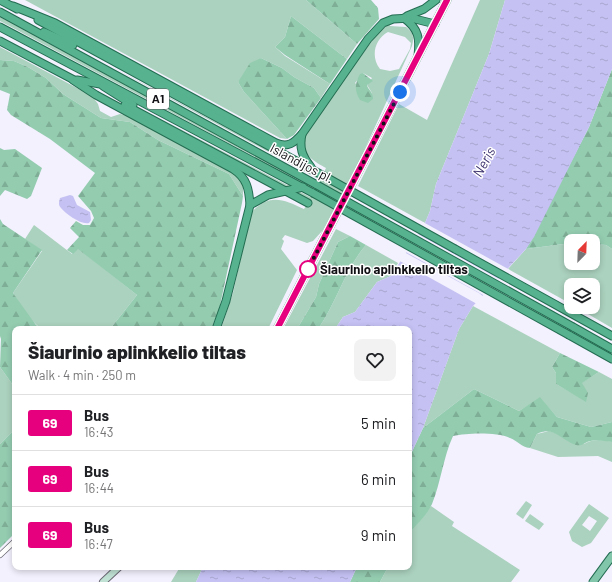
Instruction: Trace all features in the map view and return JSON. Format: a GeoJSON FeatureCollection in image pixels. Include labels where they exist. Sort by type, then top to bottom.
{"type":"FeatureCollection","features":[{"type":"Feature","properties":{"kind":"highway"},"geometry":{"type":"LineString","coordinates":[[0,0],[55,24],[282,145],[291,145],[302,134],[377,28],[390,20],[404,18],[418,18],[435,24]]}},
{"type":"Feature","properties":{"kind":"highway"},"geometry":{"type":"LineString","coordinates":[[404,18],[424,9],[436,0]]}},
{"type":"Feature","properties":{"kind":"highway"},"geometry":{"type":"LineString","coordinates":[[13,6],[314,170],[612,336]]}},
{"type":"Feature","properties":{"kind":"highway"},"geometry":{"type":"LineString","coordinates":[[0,12],[117,64]]}},
{"type":"Feature","properties":{"kind":"highway","name":"Islandijos pl."},"geometry":{"type":"LineString","coordinates":[[0,12],[317,185],[612,349]]}},
{"type":"Feature","properties":{"kind":"highway"},"geometry":{"type":"LineString","coordinates":[[404,18],[411,23],[419,34],[418,56]]}},
{"type":"Feature","properties":{"kind":"highway","name":"Islandijos pl."},"geometry":{"type":"LineString","coordinates":[[0,26],[313,192],[612,359]]}},
{"type":"Feature","properties":{"kind":"highway"},"geometry":{"type":"LineString","coordinates":[[0,41],[73,80],[160,123],[308,203]]}},
{"type":"Feature","properties":{"kind":"highway"},"geometry":{"type":"LineString","coordinates":[[71,65],[160,123]]}},
{"type":"Feature","properties":{"kind":"highway"},"geometry":{"type":"LineString","coordinates":[[73,80],[113,86]]}},
{"type":"Feature","properties":{"kind":"highway"},"geometry":{"type":"LineString","coordinates":[[73,80],[103,99],[240,174],[248,186],[250,205],[226,301],[217,326]]}},
{"type":"Feature","properties":{"kind":"highway"},"geometry":{"type":"LineString","coordinates":[[302,134],[301,148],[303,155],[314,170]]}},
{"type":"Feature","properties":{"kind":"highway"},"geometry":{"type":"LineString","coordinates":[[250,205],[263,196],[274,193],[289,192],[303,187]]}},
{"type":"Feature","properties":{"kind":"main road"},"geometry":{"type":"LineString","coordinates":[[279,326],[447,0]]}},
{"type":"Feature","properties":{"kind":"main road"},"geometry":{"type":"LineString","coordinates":[[593,582],[612,556]]}},
{"type":"Feature","properties":{"kind":"main road"},"geometry":{"type":"LineString","coordinates":[[103,582],[116,570]]}},
{"type":"Feature","properties":{"kind":"street"},"geometry":{"type":"LineString","coordinates":[[0,555],[12,544]]}},
{"type":"Feature","properties":{"kind":"green space"},"geometry":{"type":"Polygon","coordinates":[[[25,0],[306,0],[357,44],[347,59],[291,16],[285,37],[275,47],[285,56],[330,84],[321,98],[314,88],[294,77],[282,68],[261,58],[238,82],[244,92],[287,139],[280,138],[25,0]]]}},
{"type":"Feature","properties":{"kind":"green space"},"geometry":{"type":"Polygon","coordinates":[[[306,0],[371,0],[378,8],[379,19],[357,44],[306,0]]]}},
{"type":"Feature","properties":{"kind":"green space"},"geometry":{"type":"Polygon","coordinates":[[[480,0],[505,0],[489,54],[436,184],[430,211],[425,223],[358,186],[399,104],[427,120],[480,0]]]}},
{"type":"Feature","properties":{"kind":"green space"},"geometry":{"type":"Polygon","coordinates":[[[291,16],[347,59],[330,84],[275,47],[285,37],[291,16]]]}},
{"type":"Feature","properties":{"kind":"green space"},"geometry":{"type":"Polygon","coordinates":[[[0,17],[315,188],[320,180],[114,68],[321,178],[326,168],[315,162],[307,154],[304,139],[307,132],[377,34],[389,24],[390,26],[406,27],[413,36],[412,46],[363,153],[323,230],[313,241],[307,243],[285,235],[282,239],[284,241],[281,249],[297,270],[269,326],[222,326],[233,293],[251,213],[270,200],[283,201],[304,209],[310,200],[159,118],[310,197],[315,189],[0,21],[0,17]],[[388,32],[380,39],[375,48],[375,59],[380,69],[390,71],[399,69],[410,49],[411,43],[405,37],[388,32]],[[363,73],[355,83],[372,99],[372,93],[367,85],[372,78],[363,73]]]}},
{"type":"Feature","properties":{"kind":"green space"},"geometry":{"type":"Polygon","coordinates":[[[0,47],[92,96],[98,104],[100,111],[111,117],[120,114],[128,116],[235,174],[243,185],[243,196],[229,174],[158,140],[130,122],[101,118],[63,94],[46,78],[28,67],[14,61],[0,60],[0,47]]]}},
{"type":"Feature","properties":{"kind":"green space"},"geometry":{"type":"Polygon","coordinates":[[[261,58],[282,68],[294,77],[314,88],[321,98],[294,135],[287,139],[244,92],[238,82],[250,63],[261,58]]]}},
{"type":"Feature","properties":{"kind":"green space"},"geometry":{"type":"Polygon","coordinates":[[[0,60],[14,61],[28,67],[46,78],[63,94],[101,118],[130,122],[158,140],[229,174],[243,196],[219,310],[212,326],[112,326],[137,295],[78,249],[73,254],[67,250],[79,237],[70,228],[76,221],[83,225],[90,225],[94,218],[91,211],[78,196],[95,173],[50,139],[11,115],[7,110],[10,94],[0,90],[0,60]]]}},
{"type":"Feature","properties":{"kind":"green space"},"geometry":{"type":"Polygon","coordinates":[[[612,69],[612,249],[606,245],[600,245],[600,234],[564,234],[564,244],[526,249],[589,127],[612,69]]]}},
{"type":"Feature","properties":{"kind":"green space"},"geometry":{"type":"Polygon","coordinates":[[[363,73],[373,81],[367,85],[373,99],[368,103],[360,100],[356,90],[358,77],[363,73]]]}},
{"type":"Feature","properties":{"kind":"green space"},"geometry":{"type":"Polygon","coordinates":[[[0,148],[4,150],[15,149],[42,168],[31,196],[27,199],[5,190],[0,196],[0,148]]]}},
{"type":"Feature","properties":{"kind":"green space"},"geometry":{"type":"Polygon","coordinates":[[[0,219],[3,224],[42,250],[13,293],[38,326],[12,326],[12,384],[0,367],[0,219]]]}},
{"type":"Feature","properties":{"kind":"green space"},"geometry":{"type":"Polygon","coordinates":[[[34,225],[72,254],[78,248],[137,295],[112,326],[39,326],[26,312],[13,293],[42,251],[25,239],[34,225]]]}},
{"type":"Feature","properties":{"kind":"green space"},"geometry":{"type":"Polygon","coordinates":[[[336,229],[350,236],[338,242],[319,284],[316,297],[299,326],[285,326],[336,229]]]}},
{"type":"Feature","properties":{"kind":"green space"},"geometry":{"type":"Polygon","coordinates":[[[350,236],[366,245],[352,264],[331,308],[320,326],[299,326],[316,297],[319,284],[338,242],[350,236]]]}},
{"type":"Feature","properties":{"kind":"green space"},"geometry":{"type":"Polygon","coordinates":[[[564,244],[564,270],[600,270],[600,245],[606,245],[612,249],[612,328],[588,314],[600,314],[600,278],[564,278],[564,300],[508,269],[526,249],[564,244]]]}},
{"type":"Feature","properties":{"kind":"green space"},"geometry":{"type":"Polygon","coordinates":[[[366,245],[398,263],[391,276],[377,282],[355,312],[343,317],[337,326],[320,326],[331,308],[352,264],[366,245]]]}},
{"type":"Feature","properties":{"kind":"green space"},"geometry":{"type":"Polygon","coordinates":[[[473,306],[560,353],[552,367],[556,373],[556,384],[586,401],[585,389],[581,383],[599,372],[612,379],[612,422],[591,427],[557,417],[540,398],[519,411],[474,389],[423,428],[459,329],[473,306]]]}},
{"type":"Feature","properties":{"kind":"green space"},"geometry":{"type":"Polygon","coordinates":[[[560,353],[599,372],[582,383],[588,393],[586,402],[556,384],[556,373],[552,367],[560,353]]]}},
{"type":"Feature","properties":{"kind":"green space"},"geometry":{"type":"Polygon","coordinates":[[[0,367],[12,384],[12,432],[0,444],[0,367]]]}},
{"type":"Feature","properties":{"kind":"green space"},"geometry":{"type":"Polygon","coordinates":[[[474,389],[519,411],[540,397],[557,417],[591,427],[612,422],[612,442],[600,440],[576,445],[553,432],[548,431],[537,434],[530,448],[504,436],[490,434],[466,434],[453,436],[432,504],[412,530],[412,452],[423,428],[474,389]]]}},
{"type":"Feature","properties":{"kind":"green space"},"geometry":{"type":"Polygon","coordinates":[[[549,431],[561,435],[568,441],[584,444],[590,441],[598,440],[612,442],[612,462],[598,456],[558,457],[530,448],[537,434],[549,431]]]}},
{"type":"Feature","properties":{"kind":"green space"},"geometry":{"type":"Polygon","coordinates":[[[12,432],[12,536],[0,548],[0,444],[12,432]]]}},
{"type":"Feature","properties":{"kind":"green space"},"geometry":{"type":"Polygon","coordinates":[[[526,501],[532,505],[523,519],[516,514],[526,501]]]}},
{"type":"Feature","properties":{"kind":"green space"},"geometry":{"type":"Polygon","coordinates":[[[589,504],[609,518],[591,543],[582,547],[572,541],[569,532],[589,504]],[[589,516],[582,525],[590,531],[597,521],[589,516]]]}},
{"type":"Feature","properties":{"kind":"green space"},"geometry":{"type":"Polygon","coordinates":[[[431,506],[454,522],[452,526],[520,570],[511,582],[380,582],[386,570],[412,570],[412,530],[431,506]]]}},
{"type":"Feature","properties":{"kind":"green space"},"geometry":{"type":"Polygon","coordinates":[[[530,514],[544,524],[539,530],[525,521],[530,514]]]}},
{"type":"Feature","properties":{"kind":"green space"},"geometry":{"type":"Polygon","coordinates":[[[178,570],[202,570],[196,582],[171,582],[178,570]]]}},
{"type":"Feature","properties":{"kind":"green space"},"geometry":{"type":"Polygon","coordinates":[[[356,570],[386,570],[380,582],[350,582],[356,570]]]}},
{"type":"Feature","properties":{"kind":"water","name":"Neris"},"geometry":{"type":"Polygon","coordinates":[[[505,0],[612,0],[612,69],[589,127],[534,237],[526,249],[473,306],[459,329],[423,428],[412,452],[412,326],[337,326],[343,317],[355,312],[377,282],[391,276],[425,223],[430,211],[436,184],[489,54],[505,0]]]}},
{"type":"Feature","properties":{"kind":"water"},"geometry":{"type":"Polygon","coordinates":[[[70,195],[73,196],[77,205],[90,212],[91,220],[89,223],[82,222],[74,218],[60,207],[60,198],[70,195]]]}},
{"type":"Feature","properties":{"kind":"water"},"geometry":{"type":"Polygon","coordinates":[[[202,570],[356,570],[350,582],[196,582],[202,570]]]}},
{"type":"Feature","properties":{"kind":"pier"},"geometry":{"type":"Polygon","coordinates":[[[423,222],[510,270],[502,279],[417,232],[423,222]]]}},
{"type":"Feature","properties":{"kind":"pier"},"geometry":{"type":"Polygon","coordinates":[[[416,233],[501,280],[485,296],[404,251],[416,233]]]}},
{"type":"Feature","properties":{"kind":"pier"},"geometry":{"type":"Polygon","coordinates":[[[404,252],[484,297],[477,304],[398,260],[404,252]]]}},
{"type":"Feature","properties":{"kind":"bus line","name":"69"},"geometry":{"type":"LineString","coordinates":[[279,326],[447,0]]}},
{"type":"Feature","properties":{"kind":"place","name":"Šiaurinio aplinkkelio tiltas"},"geometry":{"type":"Point","coordinates":[308,269]}},
{"type":"Feature","properties":{"kind":"route"},"geometry":{"type":"LineString","coordinates":[[308,269],[306,273],[400,92]]}}]}
